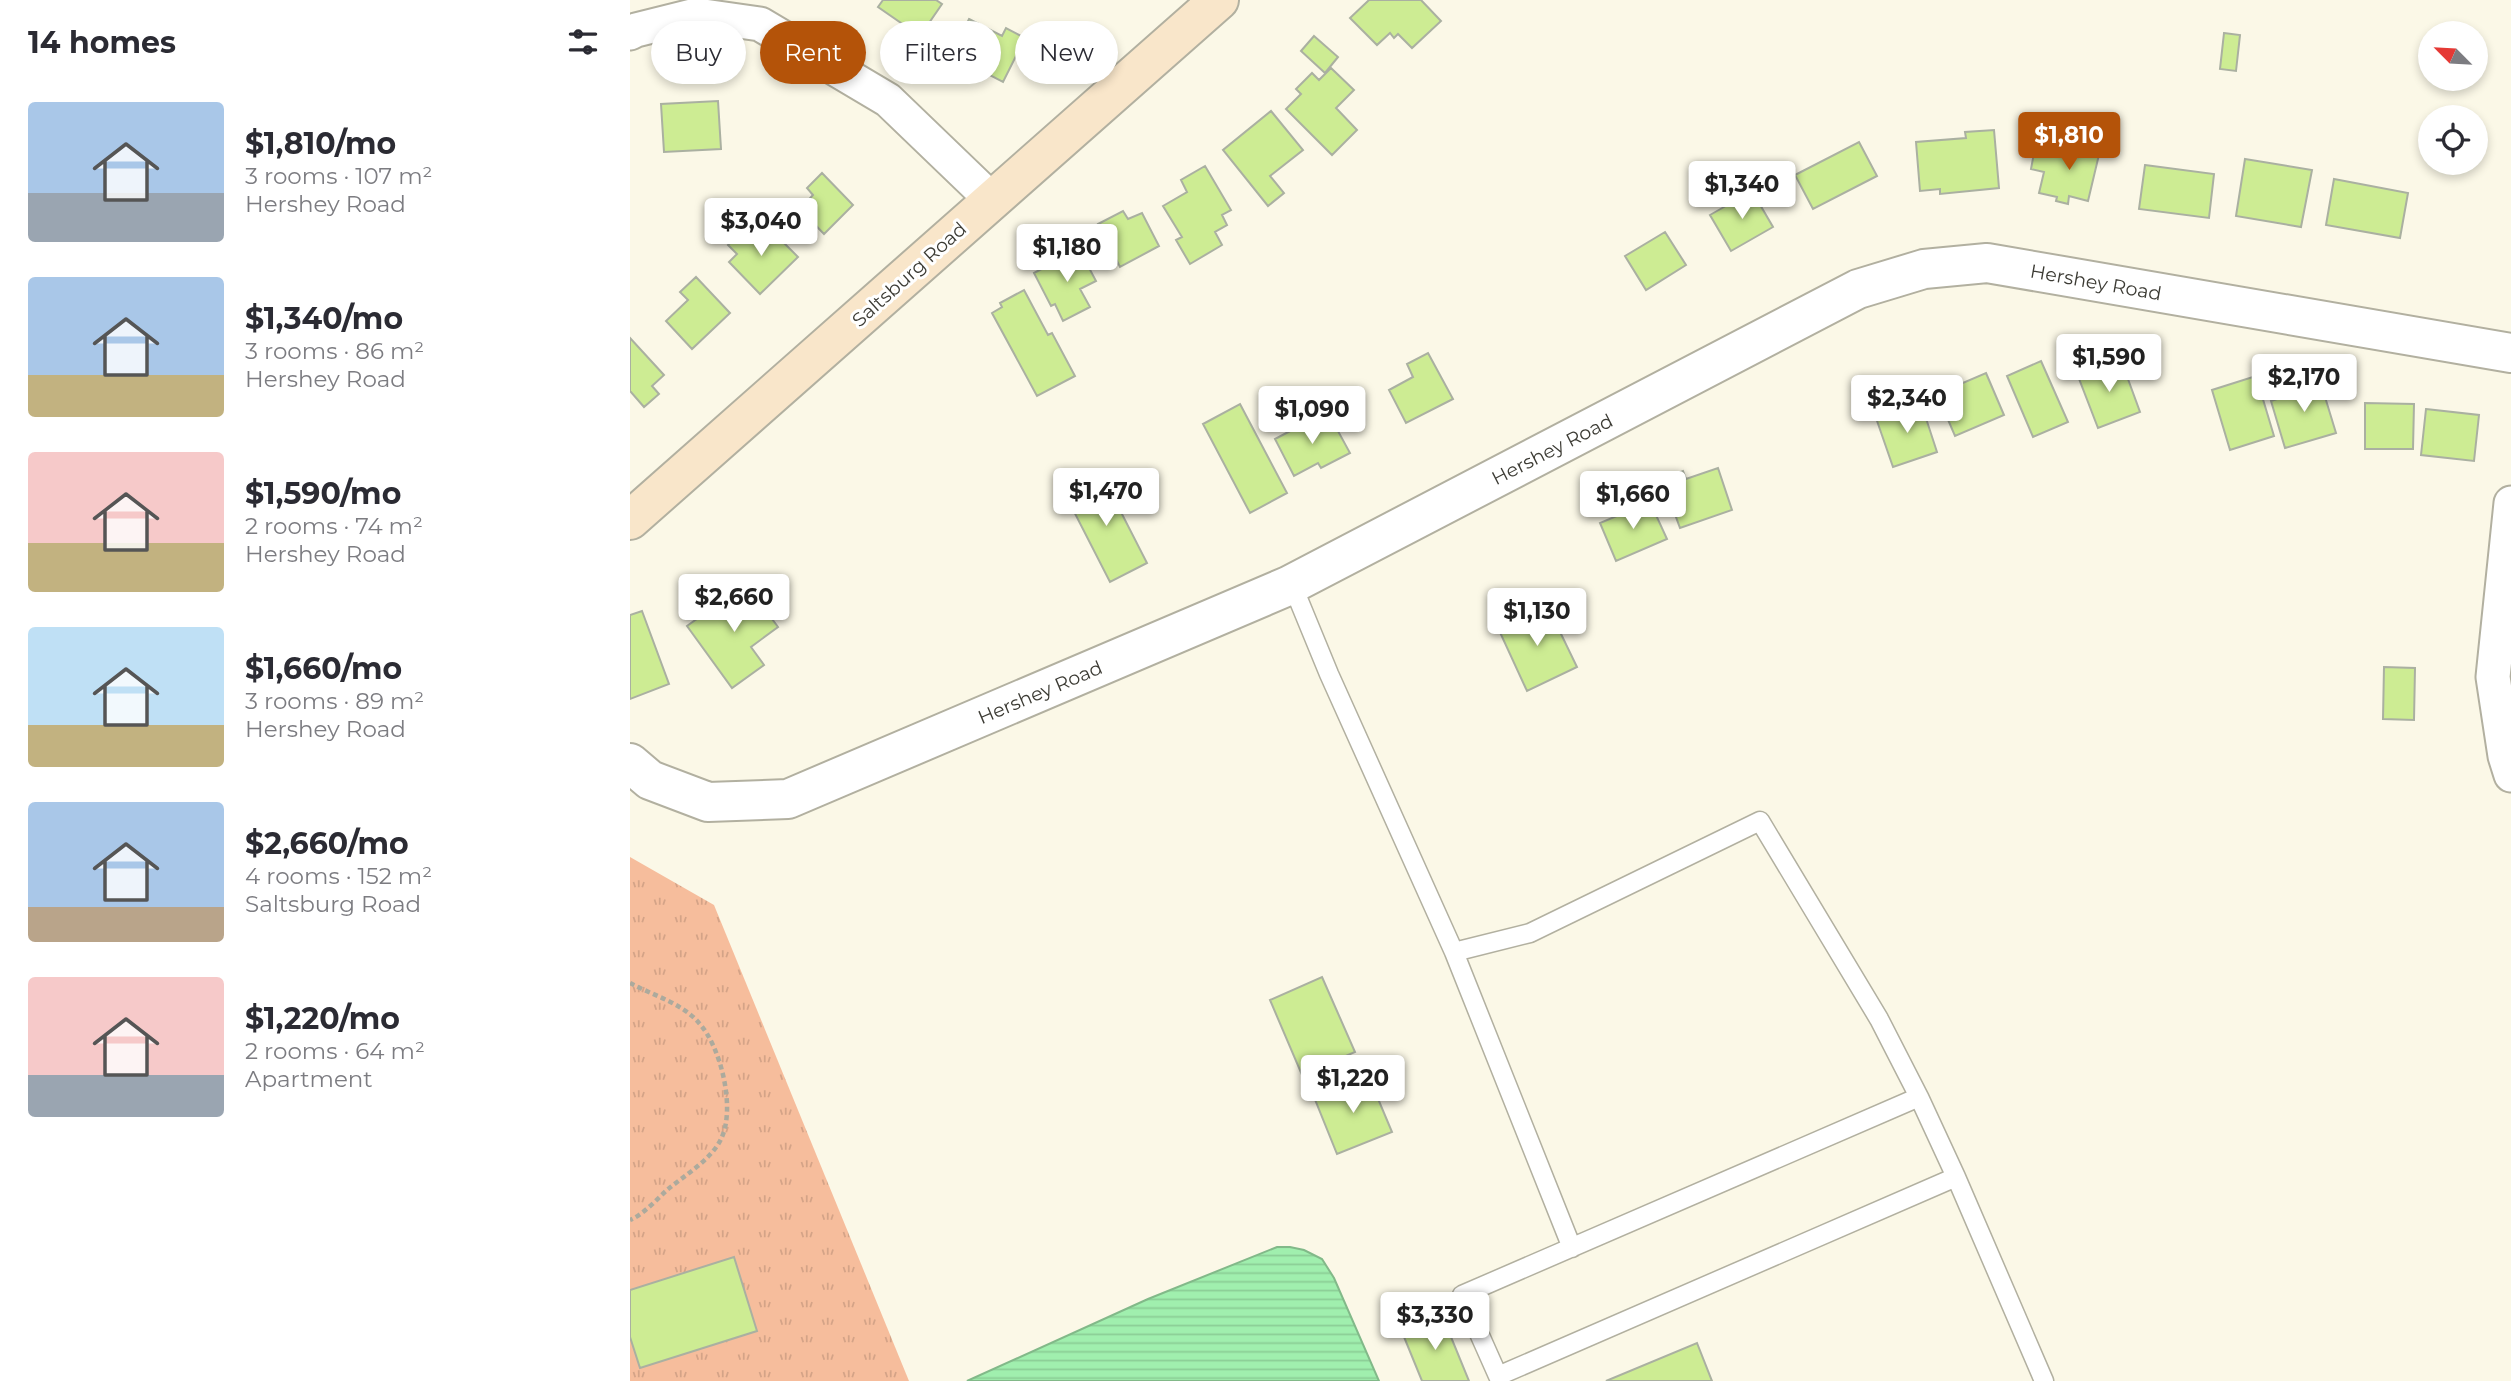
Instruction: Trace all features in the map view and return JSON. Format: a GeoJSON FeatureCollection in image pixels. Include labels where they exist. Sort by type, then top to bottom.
{"type":"FeatureCollection","features":[{"type":"Feature","properties":{"kind":"main road","name":"Saltsburg Road"},"geometry":{"type":"LineString","coordinates":[[630,520],[1219,0]]}},
{"type":"Feature","properties":{"kind":"street"},"geometry":{"type":"LineString","coordinates":[[630,33],[696,15],[760,24],[888,100],[992,200]]}},
{"type":"Feature","properties":{"kind":"street","name":"Hershey Road"},"geometry":{"type":"LineString","coordinates":[[630,763],[650,780],[708,802],[789,799],[1292,584],[1858,289],[1924,269],[1987,263],[2511,353]]}},
{"type":"Feature","properties":{"kind":"street"},"geometry":{"type":"LineString","coordinates":[[2511,503],[2493,677],[2505,756],[2511,775]]}},
{"type":"Feature","properties":{"kind":"lane"},"geometry":{"type":"LineString","coordinates":[[1292,584],[1329,674],[1454,952],[1572,1248]]}},
{"type":"Feature","properties":{"kind":"lane"},"geometry":{"type":"LineString","coordinates":[[1454,952],[1530,933],[1760,821],[1879,1019],[1919,1097],[2044,1381]]}},
{"type":"Feature","properties":{"kind":"lane"},"geometry":{"type":"LineString","coordinates":[[1919,1097],[1462,1296],[1498,1378],[1956,1177]]}},
{"type":"Feature","properties":{"kind":"path"},"geometry":{"type":"LineString","coordinates":[[630,983],[670,1003],[699,1023],[712,1042],[722,1070],[727,1122],[721,1140],[704,1159],[630,1220]]}},
{"type":"Feature","properties":{"kind":"green space"},"geometry":{"type":"Polygon","coordinates":[[[630,857],[714,905],[909,1381],[630,1381],[630,857]]]}},
{"type":"Feature","properties":{"kind":"shaded area"},"geometry":{"type":"Polygon","coordinates":[[[1277,1247],[1304,1250],[1322,1259],[1334,1278],[1379,1381],[967,1381],[1148,1299],[1277,1247]]]}},
{"type":"Feature","properties":{"kind":"building"},"geometry":{"type":"Polygon","coordinates":[[[883,0],[936,0],[942,4],[930,21],[898,21],[878,7],[883,0]]]}},
{"type":"Feature","properties":{"kind":"building"},"geometry":{"type":"Polygon","coordinates":[[[1369,0],[1421,0],[1441,21],[1412,48],[1398,34],[1394,38],[1390,33],[1377,45],[1350,18],[1369,0]]]}},
{"type":"Feature","properties":{"kind":"building"},"geometry":{"type":"Polygon","coordinates":[[[1006,28],[1015,33],[1015,58],[1003,82],[1001,35],[1006,28]]]}},
{"type":"Feature","properties":{"kind":"building"},"geometry":{"type":"Polygon","coordinates":[[[2224,33],[2240,35],[2236,71],[2220,69],[2224,33]]]}},
{"type":"Feature","properties":{"kind":"building"},"geometry":{"type":"Polygon","coordinates":[[[1314,36],[1338,57],[1325,73],[1301,51],[1314,36]]]}},
{"type":"Feature","properties":{"kind":"building"},"geometry":{"type":"Polygon","coordinates":[[[1331,68],[1354,90],[1336,108],[1357,130],[1332,155],[1286,109],[1301,94],[1296,89],[1312,73],[1319,80],[1331,68]]]}},
{"type":"Feature","properties":{"kind":"building"},"geometry":{"type":"Polygon","coordinates":[[[718,101],[721,149],[664,152],[661,104],[718,101]]]}},
{"type":"Feature","properties":{"kind":"building"},"geometry":{"type":"Polygon","coordinates":[[[1271,111],[1303,150],[1270,176],[1284,193],[1268,206],[1223,150],[1271,111]]]}},
{"type":"Feature","properties":{"kind":"building"},"geometry":{"type":"Polygon","coordinates":[[[1994,130],[1999,188],[1940,194],[1940,189],[1920,191],[1916,142],[1966,138],[1965,132],[1994,130]]]}},
{"type":"Feature","properties":{"kind":"building"},"geometry":{"type":"Polygon","coordinates":[[[2083,137],[2102,142],[2088,201],[2069,196],[2068,204],[2056,201],[2057,197],[2039,193],[2044,172],[2031,169],[2034,153],[2046,156],[2048,150],[2078,157],[2083,137]]]}},
{"type":"Feature","properties":{"kind":"building"},"geometry":{"type":"Polygon","coordinates":[[[1859,142],[1877,176],[1813,209],[1795,175],[1859,142]]]}},
{"type":"Feature","properties":{"kind":"building"},"geometry":{"type":"Polygon","coordinates":[[[2245,159],[2312,170],[2301,227],[2236,216],[2245,159]]]}},
{"type":"Feature","properties":{"kind":"building"},"geometry":{"type":"Polygon","coordinates":[[[2145,165],[2214,174],[2209,218],[2139,209],[2145,165]]]}},
{"type":"Feature","properties":{"kind":"building"},"geometry":{"type":"Polygon","coordinates":[[[1205,166],[1231,210],[1222,215],[1227,225],[1215,232],[1222,245],[1190,264],[1176,240],[1182,237],[1163,206],[1187,192],[1181,180],[1205,166]]]}},
{"type":"Feature","properties":{"kind":"building"},"geometry":{"type":"Polygon","coordinates":[[[822,173],[853,205],[824,234],[800,209],[813,195],[807,188],[822,173]]]}},
{"type":"Feature","properties":{"kind":"building"},"geometry":{"type":"Polygon","coordinates":[[[2334,179],[2408,193],[2400,238],[2326,225],[2334,179]]]}},
{"type":"Feature","properties":{"kind":"building"},"geometry":{"type":"Polygon","coordinates":[[[1752,191],[1773,227],[1731,251],[1710,215],[1752,191]]]}},
{"type":"Feature","properties":{"kind":"building"},"geometry":{"type":"Polygon","coordinates":[[[1123,211],[1128,219],[1142,213],[1159,246],[1120,267],[1098,224],[1123,211]]]}},
{"type":"Feature","properties":{"kind":"building"},"geometry":{"type":"Polygon","coordinates":[[[768,227],[798,257],[760,294],[729,262],[737,254],[728,245],[742,231],[753,242],[768,227]]]}},
{"type":"Feature","properties":{"kind":"building"},"geometry":{"type":"Polygon","coordinates":[[[1665,232],[1686,265],[1646,290],[1625,256],[1665,232]]]}},
{"type":"Feature","properties":{"kind":"building"},"geometry":{"type":"Polygon","coordinates":[[[1079,249],[1096,281],[1080,289],[1090,307],[1063,321],[1055,304],[1051,306],[1034,273],[1079,249]]]}},
{"type":"Feature","properties":{"kind":"building"},"geometry":{"type":"Polygon","coordinates":[[[696,277],[730,313],[692,349],[666,321],[688,300],[680,292],[696,277]]]}},
{"type":"Feature","properties":{"kind":"building"},"geometry":{"type":"Polygon","coordinates":[[[1024,290],[1048,335],[1052,333],[1075,376],[1037,396],[992,313],[1002,307],[1000,303],[1024,290]]]}},
{"type":"Feature","properties":{"kind":"building"},"geometry":{"type":"Polygon","coordinates":[[[630,338],[664,375],[652,386],[659,394],[644,407],[630,391],[630,338]]]}},
{"type":"Feature","properties":{"kind":"building"},"geometry":{"type":"Polygon","coordinates":[[[1428,353],[1453,399],[1406,423],[1389,390],[1413,377],[1407,364],[1428,353]]]}},
{"type":"Feature","properties":{"kind":"building"},"geometry":{"type":"Polygon","coordinates":[[[2121,360],[2140,412],[2098,428],[2078,376],[2121,360]]]}},
{"type":"Feature","properties":{"kind":"building"},"geometry":{"type":"Polygon","coordinates":[[[2041,361],[2068,422],[2033,437],[2007,376],[2041,361]]]}},
{"type":"Feature","properties":{"kind":"building"},"geometry":{"type":"Polygon","coordinates":[[[1986,373],[2004,415],[1955,436],[1937,394],[1986,373]]]}},
{"type":"Feature","properties":{"kind":"building"},"geometry":{"type":"Polygon","coordinates":[[[2318,374],[2336,433],[2285,448],[2271,401],[2302,391],[2299,380],[2318,374]]]}},
{"type":"Feature","properties":{"kind":"building"},"geometry":{"type":"Polygon","coordinates":[[[2256,376],[2274,436],[2230,450],[2212,390],[2256,376]]]}},
{"type":"Feature","properties":{"kind":"building"},"geometry":{"type":"Polygon","coordinates":[[[1921,403],[1937,452],[1893,467],[1876,418],[1921,403]]]}},
{"type":"Feature","properties":{"kind":"building"},"geometry":{"type":"Polygon","coordinates":[[[2365,403],[2414,404],[2413,449],[2365,449],[2365,403]]]}},
{"type":"Feature","properties":{"kind":"building"},"geometry":{"type":"Polygon","coordinates":[[[1240,404],[1287,493],[1250,513],[1203,424],[1240,404]]]}},
{"type":"Feature","properties":{"kind":"building"},"geometry":{"type":"Polygon","coordinates":[[[2426,409],[2479,415],[2474,461],[2421,455],[2426,409]]]}},
{"type":"Feature","properties":{"kind":"building"},"geometry":{"type":"Polygon","coordinates":[[[1313,419],[1317,428],[1332,420],[1350,453],[1321,468],[1318,463],[1294,476],[1275,439],[1313,419]]]}},
{"type":"Feature","properties":{"kind":"building"},"geometry":{"type":"Polygon","coordinates":[[[1718,468],[1732,510],[1680,528],[1662,479],[1683,471],[1686,479],[1718,468]]]}},
{"type":"Feature","properties":{"kind":"building"},"geometry":{"type":"Polygon","coordinates":[[[1102,475],[1147,563],[1110,582],[1065,494],[1102,475]]]}},
{"type":"Feature","properties":{"kind":"building"},"geometry":{"type":"Polygon","coordinates":[[[1650,502],[1667,539],[1616,561],[1600,523],[1650,502]]]}},
{"type":"Feature","properties":{"kind":"building"},"geometry":{"type":"Polygon","coordinates":[[[746,584],[778,627],[751,647],[764,665],[732,688],[687,626],[746,584]]]}},
{"type":"Feature","properties":{"kind":"building"},"geometry":{"type":"Polygon","coordinates":[[[1547,605],[1577,667],[1527,691],[1498,628],[1547,605]]]}},
{"type":"Feature","properties":{"kind":"building"},"geometry":{"type":"Polygon","coordinates":[[[642,611],[669,684],[630,699],[630,615],[642,611]]]}},
{"type":"Feature","properties":{"kind":"building"},"geometry":{"type":"Polygon","coordinates":[[[2384,667],[2415,668],[2414,720],[2383,719],[2384,667]]]}},
{"type":"Feature","properties":{"kind":"building"},"geometry":{"type":"Polygon","coordinates":[[[1322,977],[1355,1052],[1302,1075],[1270,1000],[1322,977]]]}},
{"type":"Feature","properties":{"kind":"building"},"geometry":{"type":"Polygon","coordinates":[[[1368,1075],[1392,1132],[1337,1154],[1314,1097],[1368,1075]]]}},
{"type":"Feature","properties":{"kind":"building"},"geometry":{"type":"Polygon","coordinates":[[[734,1257],[757,1331],[640,1368],[630,1337],[630,1290],[734,1257]]]}},
{"type":"Feature","properties":{"kind":"building"},"geometry":{"type":"Polygon","coordinates":[[[1442,1315],[1469,1381],[1422,1381],[1402,1332],[1442,1315]]]}},
{"type":"Feature","properties":{"kind":"building"},"geometry":{"type":"Polygon","coordinates":[[[1697,1343],[1712,1381],[1606,1381],[1697,1343]]]}}]}
